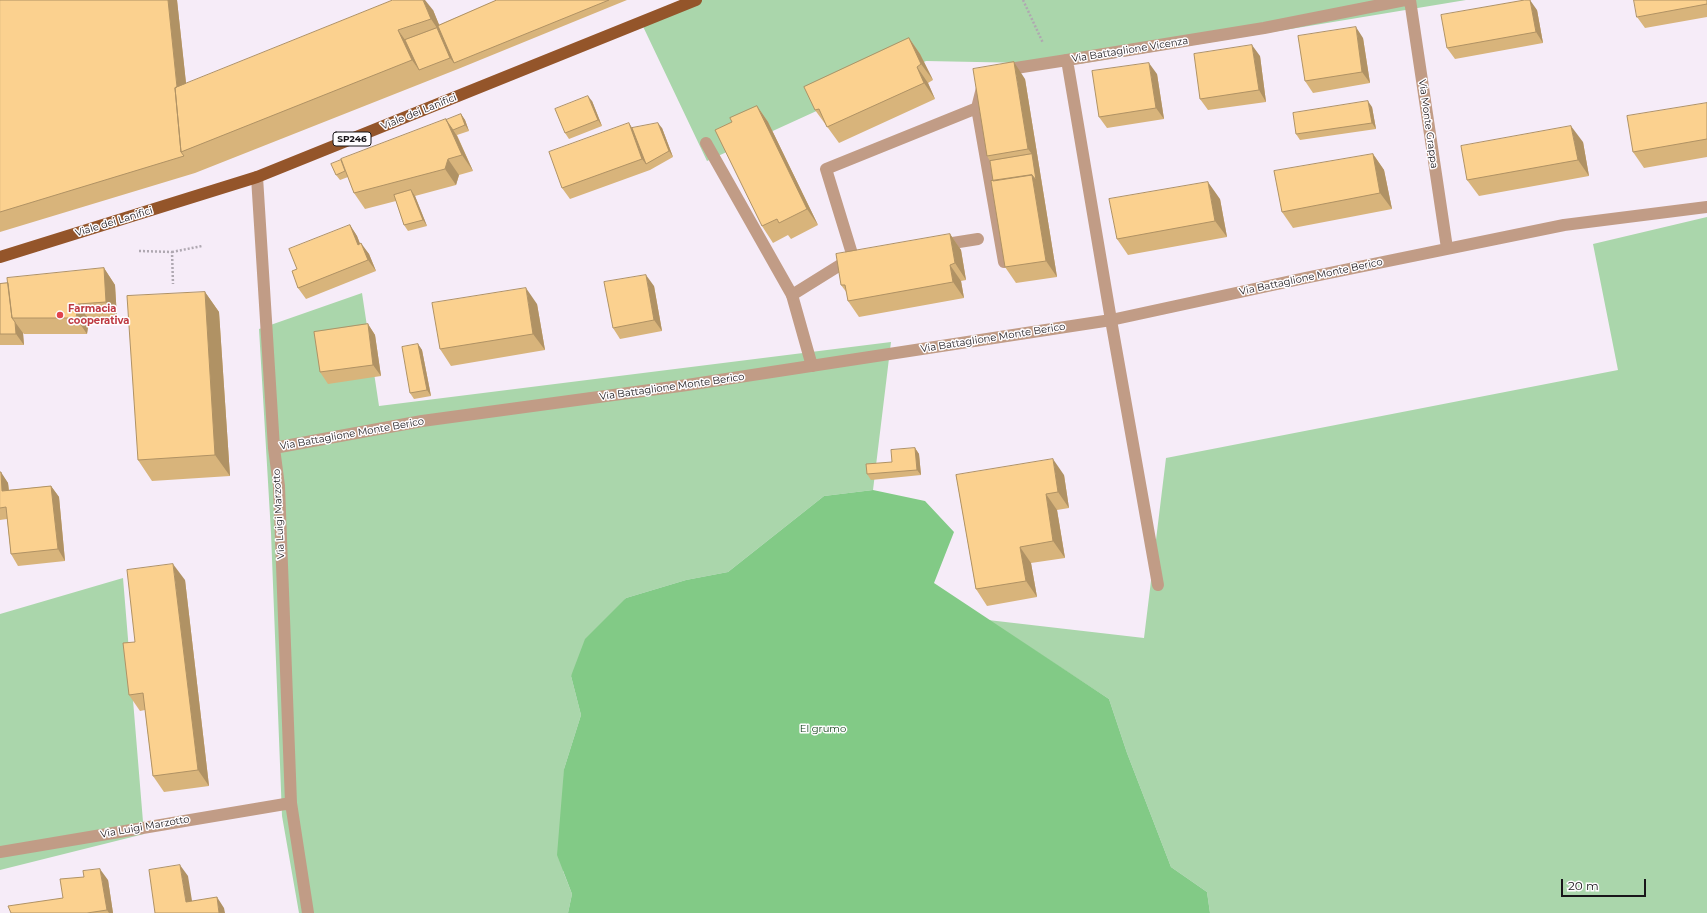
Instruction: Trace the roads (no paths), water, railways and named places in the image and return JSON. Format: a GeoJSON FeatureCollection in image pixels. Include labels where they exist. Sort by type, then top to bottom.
{"type":"FeatureCollection","features":[{"type":"Feature","properties":{"kind":"main road","name":"Viale dei Lanifici"},"geometry":{"type":"LineString","coordinates":[[0,257],[257,178],[696,0]]}},
{"type":"Feature","properties":{"kind":"street","name":"Via Battaglione Vicenza"},"geometry":{"type":"LineString","coordinates":[[1158,585],[1067,60],[1264,28],[1405,0]]}},
{"type":"Feature","properties":{"kind":"street","name":"Via Monte Grappa"},"geometry":{"type":"LineString","coordinates":[[1410,0],[1447,248]]}},
{"type":"Feature","properties":{"kind":"street"},"geometry":{"type":"LineString","coordinates":[[1004,262],[977,108],[989,76],[1067,60]]}},
{"type":"Feature","properties":{"kind":"street"},"geometry":{"type":"LineString","coordinates":[[853,258],[826,169],[977,108]]}},
{"type":"Feature","properties":{"kind":"street"},"geometry":{"type":"LineString","coordinates":[[706,143],[792,295],[812,366]]}},
{"type":"Feature","properties":{"kind":"street","name":"Via Luigi Marzotto"},"geometry":{"type":"LineString","coordinates":[[257,178],[274,448],[279,486],[291,803],[308,913]]}},
{"type":"Feature","properties":{"kind":"street","name":"Via Battaglione Monte Berico"},"geometry":{"type":"LineString","coordinates":[[274,448],[422,421],[687,385],[1111,320],[1447,248],[1564,225],[1707,207]]}},
{"type":"Feature","properties":{"kind":"street"},"geometry":{"type":"LineString","coordinates":[[931,246],[978,239]]}},
{"type":"Feature","properties":{"kind":"street"},"geometry":{"type":"LineString","coordinates":[[792,295],[853,258],[868,255]]}},
{"type":"Feature","properties":{"kind":"street","name":"Via Luigi Marzotto"},"geometry":{"type":"LineString","coordinates":[[0,852],[291,803]]}},
{"type":"Feature","properties":{"kind":"place","name":"Farmacia cooperativa"},"geometry":{"type":"Point","coordinates":[60,315]}},
{"type":"Feature","properties":{"kind":"park label","name":"El grumo"},"geometry":{"type":"Point","coordinates":[823,729]}}]}
